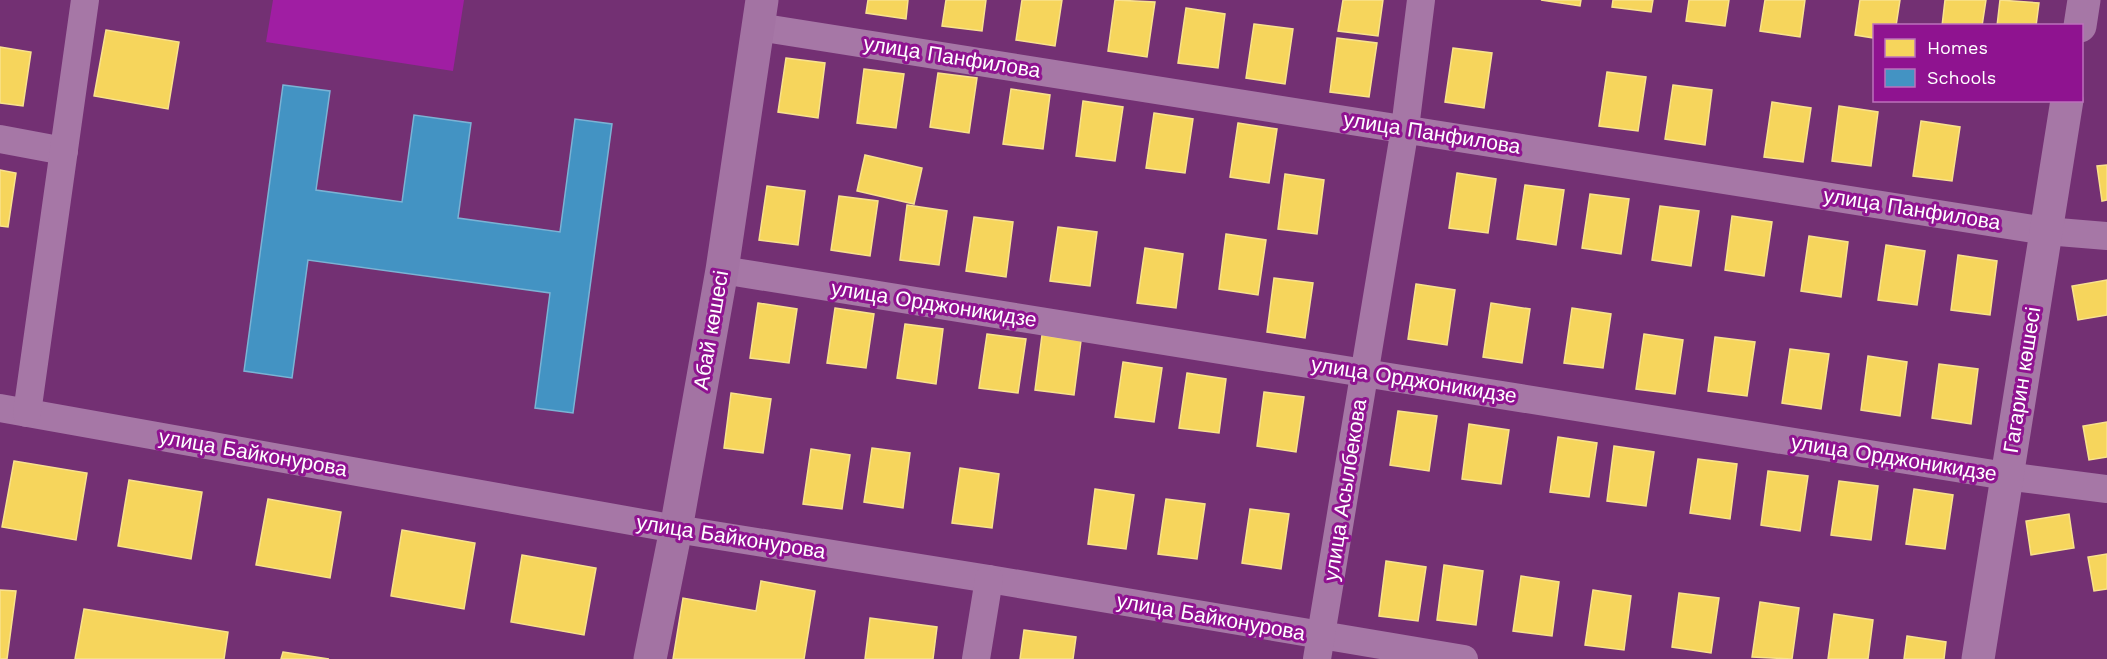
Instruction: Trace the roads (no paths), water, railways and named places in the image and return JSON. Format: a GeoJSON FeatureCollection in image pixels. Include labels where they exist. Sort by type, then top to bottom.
{"type":"FeatureCollection","features":[{"type":"Feature","properties":{"kind":"main road","name":"Абай көшесі"},"geometry":{"type":"LineString","coordinates":[[650,659],[676,529],[722,270],[760,13]]}},
{"type":"Feature","properties":{"kind":"street"},"geometry":{"type":"LineString","coordinates":[[13,411],[63,151],[85,0]]}},
{"type":"Feature","properties":{"kind":"street","name":"улица Асылбекова"},"geometry":{"type":"LineString","coordinates":[[1319,647],[1405,128],[1421,0]]}},
{"type":"Feature","properties":{"kind":"street"},"geometry":{"type":"LineString","coordinates":[[2080,24],[2084,0]]}},
{"type":"Feature","properties":{"kind":"street","name":"улица Панфилова"},"geometry":{"type":"LineString","coordinates":[[760,13],[1405,128],[2046,231],[2107,236]]}},
{"type":"Feature","properties":{"kind":"street","name":"Гагарин көшесі"},"geometry":{"type":"LineString","coordinates":[[1978,659],[2067,102]]}},
{"type":"Feature","properties":{"kind":"street"},"geometry":{"type":"LineString","coordinates":[[0,139],[63,151]]}},
{"type":"Feature","properties":{"kind":"street","name":"улица Орджоникидзе"},"geometry":{"type":"LineString","coordinates":[[722,270],[2006,476],[2107,489]]}},
{"type":"Feature","properties":{"kind":"street","name":"улица Байконурова"},"geometry":{"type":"LineString","coordinates":[[13,411],[676,529],[989,579],[1319,647],[1464,659]]}},
{"type":"Feature","properties":{"kind":"street"},"geometry":{"type":"LineString","coordinates":[[976,659],[989,579]]}}]}
